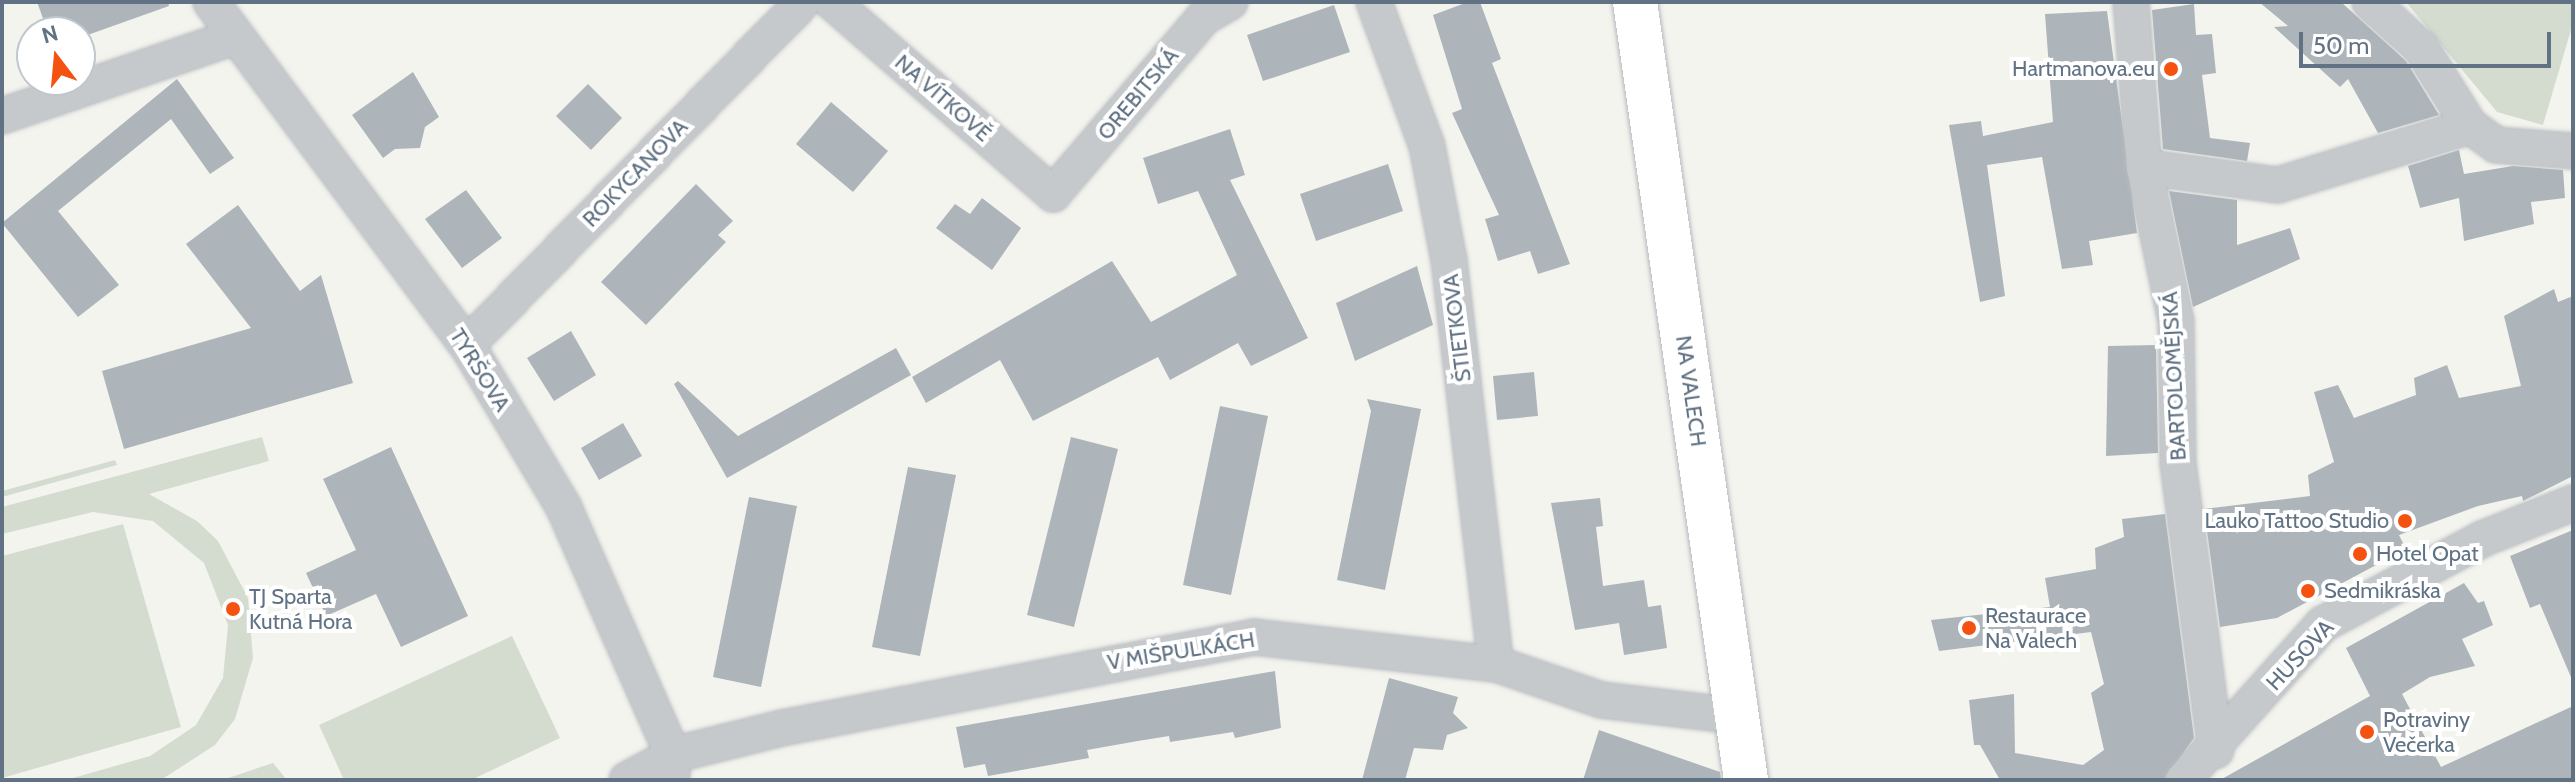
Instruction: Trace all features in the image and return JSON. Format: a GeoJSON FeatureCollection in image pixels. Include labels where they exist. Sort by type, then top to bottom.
{"type":"FeatureCollection","features":[{"type":"Feature","properties":{"kind":"main road","name":"NA VALECH"},"geometry":{"type":"LineString","coordinates":[[1635,2],[1746,780]]}},
{"type":"Feature","properties":{"kind":"street","name":"TYRŠOVA"},"geometry":{"type":"LineString","coordinates":[[211,2],[234,37],[467,345],[564,508],[673,768]]}},
{"type":"Feature","properties":{"kind":"street","name":"ROKYCANOVA"},"geometry":{"type":"LineString","coordinates":[[467,345],[803,2]]}},
{"type":"Feature","properties":{"kind":"street","name":"NA VÍTKOVĚ"},"geometry":{"type":"LineString","coordinates":[[832,2],[1053,194]]}},
{"type":"Feature","properties":{"kind":"street","name":"ŠTIETKOVA"},"geometry":{"type":"LineString","coordinates":[[1374,2],[1427,146],[1449,260],[1496,664]]}},
{"type":"Feature","properties":{"kind":"street","name":"BARTOLOMĚJSKÁ"},"geometry":{"type":"LineString","coordinates":[[2131,2],[2144,167],[2176,321],[2178,463],[2216,750]]}},
{"type":"Feature","properties":{"kind":"street"},"geometry":{"type":"LineString","coordinates":[[2370,2],[2421,48],[2470,126],[2496,145],[2573,151]]}},
{"type":"Feature","properties":{"kind":"street","name":"OREBITSKÁ"},"geometry":{"type":"LineString","coordinates":[[1053,194],[1207,7]]}},
{"type":"Feature","properties":{"kind":"street"},"geometry":{"type":"LineString","coordinates":[[2,116],[234,37]]}},
{"type":"Feature","properties":{"kind":"street"},"geometry":{"type":"LineString","coordinates":[[2144,167],[2278,185],[2470,126]]}},
{"type":"Feature","properties":{"kind":"street","name":"HUSOVA"},"geometry":{"type":"LineString","coordinates":[[2183,780],[2216,750],[2323,624],[2482,539],[2573,503]]}},
{"type":"Feature","properties":{"kind":"street","name":"V MIŠPULKÁCH"},"geometry":{"type":"LineString","coordinates":[[627,780],[673,768],[782,728],[1254,637],[1496,664],[1601,700],[1738,716]]}},
{"type":"Feature","properties":{"kind":"shaded area"},"geometry":{"type":"Polygon","coordinates":[[[2406,2],[2573,2],[2573,23],[2543,125],[2497,112],[2406,2]]]}},
{"type":"Feature","properties":{"kind":"shaded area"},"geometry":{"type":"Polygon","coordinates":[[[262,437],[269,461],[149,494],[197,521],[218,541],[248,598],[253,658],[235,719],[215,745],[161,780],[66,780],[150,756],[196,725],[223,678],[228,625],[204,563],[153,521],[93,512],[2,534],[2,507],[262,437]]]}},
{"type":"Feature","properties":{"kind":"shaded area"},"geometry":{"type":"Polygon","coordinates":[[[115,460],[117,465],[2,497],[2,491],[115,460]]]}},
{"type":"Feature","properties":{"kind":"shaded area"},"geometry":{"type":"Polygon","coordinates":[[[123,524],[181,727],[2,778],[2,556],[123,524]]]}},
{"type":"Feature","properties":{"kind":"shaded area"},"geometry":{"type":"Polygon","coordinates":[[[512,636],[560,738],[471,780],[344,780],[319,725],[512,636]]]}},
{"type":"Feature","properties":{"kind":"shaded area"},"geometry":{"type":"Polygon","coordinates":[[[273,763],[287,780],[222,780],[273,763]]]}},
{"type":"Feature","properties":{"kind":"building"},"geometry":{"type":"Polygon","coordinates":[[[37,2],[168,2],[169,6],[96,32],[96,16],[42,16],[37,2]]]}},
{"type":"Feature","properties":{"kind":"building"},"geometry":{"type":"Polygon","coordinates":[[[1468,2],[1480,2],[1501,59],[1492,63],[1570,264],[1538,274],[1530,251],[1498,261],[1485,219],[1499,215],[1452,113],[1462,109],[1433,15],[1468,2]]]}},
{"type":"Feature","properties":{"kind":"building"},"geometry":{"type":"Polygon","coordinates":[[[2259,2],[2341,2],[2406,61],[2439,115],[2378,133],[2348,79],[2340,87],[2274,27],[2288,26],[2259,2]]]}},
{"type":"Feature","properties":{"kind":"building"},"geometry":{"type":"Polygon","coordinates":[[[2194,4],[2196,35],[2212,34],[2216,73],[2202,75],[2210,138],[2250,143],[2247,161],[2163,149],[2152,10],[2194,4]]]}},
{"type":"Feature","properties":{"kind":"building"},"geometry":{"type":"Polygon","coordinates":[[[1334,5],[1350,52],[1263,81],[1247,35],[1334,5]]]}},
{"type":"Feature","properties":{"kind":"building"},"geometry":{"type":"Polygon","coordinates":[[[2107,11],[2137,233],[2089,241],[2093,265],[2062,269],[2042,157],[1987,165],[2005,296],[1980,302],[1949,125],[1981,121],[1983,136],[2053,122],[2045,14],[2107,11]]]}},
{"type":"Feature","properties":{"kind":"building"},"geometry":{"type":"Polygon","coordinates":[[[413,72],[439,117],[425,127],[420,148],[395,149],[383,158],[352,115],[413,72]]]}},
{"type":"Feature","properties":{"kind":"building"},"geometry":{"type":"Polygon","coordinates":[[[177,79],[234,158],[210,174],[171,119],[58,211],[119,285],[78,317],[2,223],[177,79]]]}},
{"type":"Feature","properties":{"kind":"building"},"geometry":{"type":"Polygon","coordinates":[[[588,84],[622,118],[591,150],[556,116],[588,84]]]}},
{"type":"Feature","properties":{"kind":"building"},"geometry":{"type":"Polygon","coordinates":[[[831,102],[888,151],[853,192],[796,144],[831,102]]]}},
{"type":"Feature","properties":{"kind":"building"},"geometry":{"type":"Polygon","coordinates":[[[1230,129],[1245,175],[1230,180],[1308,338],[1251,366],[1238,343],[1170,380],[1158,357],[1033,421],[1000,360],[926,403],[912,377],[1112,261],[1151,322],[1237,275],[1198,191],[1158,204],[1143,158],[1230,129]]]}},
{"type":"Feature","properties":{"kind":"building"},"geometry":{"type":"Polygon","coordinates":[[[2459,150],[2464,174],[2513,166],[2563,170],[2565,198],[2531,202],[2534,224],[2464,241],[2459,198],[2420,208],[2408,166],[2459,150]]]}},
{"type":"Feature","properties":{"kind":"building"},"geometry":{"type":"Polygon","coordinates":[[[1388,164],[1403,211],[1316,241],[1300,194],[1388,164]]]}},
{"type":"Feature","properties":{"kind":"building"},"geometry":{"type":"Polygon","coordinates":[[[696,184],[733,221],[718,235],[726,242],[646,325],[601,282],[696,184]]]}},
{"type":"Feature","properties":{"kind":"building"},"geometry":{"type":"Polygon","coordinates":[[[466,190],[502,238],[462,268],[425,219],[466,190]]]}},
{"type":"Feature","properties":{"kind":"building"},"geometry":{"type":"Polygon","coordinates":[[[2169,191],[2237,200],[2237,245],[2290,228],[2300,259],[2193,307],[2169,191]]]}},
{"type":"Feature","properties":{"kind":"building"},"geometry":{"type":"Polygon","coordinates":[[[982,198],[1021,228],[992,270],[936,228],[955,204],[970,214],[982,198]]]}},
{"type":"Feature","properties":{"kind":"building"},"geometry":{"type":"Polygon","coordinates":[[[238,205],[300,291],[321,275],[353,383],[124,449],[102,371],[251,328],[186,244],[238,205]]]}},
{"type":"Feature","properties":{"kind":"building"},"geometry":{"type":"Polygon","coordinates":[[[1417,266],[1433,325],[1355,361],[1336,303],[1417,266]]]}},
{"type":"Feature","properties":{"kind":"building"},"geometry":{"type":"Polygon","coordinates":[[[2554,289],[2558,302],[2573,296],[2573,476],[2523,501],[2522,496],[2478,506],[2399,535],[2406,549],[2277,618],[2220,627],[2204,509],[2310,496],[2308,475],[2334,462],[2314,392],[2338,385],[2354,418],[2416,395],[2414,378],[2447,365],[2459,398],[2521,386],[2504,316],[2554,289]]]}},
{"type":"Feature","properties":{"kind":"building"},"geometry":{"type":"Polygon","coordinates":[[[571,331],[596,375],[554,401],[527,358],[571,331]]]}},
{"type":"Feature","properties":{"kind":"building"},"geometry":{"type":"Polygon","coordinates":[[[2156,345],[2158,453],[2106,456],[2108,346],[2156,345]]]}},
{"type":"Feature","properties":{"kind":"building"},"geometry":{"type":"Polygon","coordinates":[[[896,348],[911,375],[727,478],[674,384],[678,381],[738,436],[896,348]]]}},
{"type":"Feature","properties":{"kind":"building"},"geometry":{"type":"Polygon","coordinates":[[[1534,372],[1538,416],[1497,420],[1493,376],[1534,372]]]}},
{"type":"Feature","properties":{"kind":"building"},"geometry":{"type":"Polygon","coordinates":[[[1367,399],[1421,409],[1385,590],[1337,580],[1371,411],[1367,399]]]}},
{"type":"Feature","properties":{"kind":"building"},"geometry":{"type":"Polygon","coordinates":[[[1220,406],[1268,416],[1231,595],[1183,585],[1220,406]]]}},
{"type":"Feature","properties":{"kind":"building"},"geometry":{"type":"Polygon","coordinates":[[[623,423],[642,456],[599,480],[581,448],[623,423]]]}},
{"type":"Feature","properties":{"kind":"building"},"geometry":{"type":"Polygon","coordinates":[[[1071,437],[1118,449],[1074,627],[1027,615],[1071,437]]]}},
{"type":"Feature","properties":{"kind":"building"},"geometry":{"type":"Polygon","coordinates":[[[391,447],[468,616],[401,647],[376,594],[326,616],[306,573],[356,550],[323,479],[391,447]]]}},
{"type":"Feature","properties":{"kind":"building"},"geometry":{"type":"Polygon","coordinates":[[[908,467],[956,475],[920,656],[872,647],[908,467]]]}},
{"type":"Feature","properties":{"kind":"building"},"geometry":{"type":"Polygon","coordinates":[[[749,497],[797,506],[761,687],[713,677],[749,497]]]}},
{"type":"Feature","properties":{"kind":"building"},"geometry":{"type":"Polygon","coordinates":[[[1600,498],[1603,526],[1596,527],[1603,586],[1644,580],[1648,607],[1661,605],[1667,648],[1624,655],[1619,623],[1575,630],[1551,503],[1600,498]]]}},
{"type":"Feature","properties":{"kind":"building"},"geometry":{"type":"Polygon","coordinates":[[[2165,514],[2194,738],[2164,780],[2000,780],[1980,745],[1974,745],[1969,700],[2014,694],[2015,753],[2083,765],[2104,750],[2091,693],[2104,684],[2091,632],[1939,651],[1931,620],[2050,607],[2045,578],[2096,569],[2095,548],[2124,537],[2122,519],[2165,514]]]}},
{"type":"Feature","properties":{"kind":"building"},"geometry":{"type":"Polygon","coordinates":[[[2573,530],[2573,682],[2540,604],[2530,608],[2510,556],[2573,530]]]}},
{"type":"Feature","properties":{"kind":"building"},"geometry":{"type":"Polygon","coordinates":[[[2464,583],[2478,603],[2484,601],[2493,625],[2462,639],[2475,666],[2430,677],[2402,694],[2441,767],[2573,706],[2573,780],[2220,780],[2370,696],[2346,648],[2464,583]]]}},
{"type":"Feature","properties":{"kind":"building"},"geometry":{"type":"Polygon","coordinates":[[[1275,671],[1281,728],[1235,738],[1233,732],[1170,742],[1169,736],[1138,741],[1087,750],[1089,758],[988,776],[985,764],[964,768],[956,727],[1275,671]]]}},
{"type":"Feature","properties":{"kind":"building"},"geometry":{"type":"Polygon","coordinates":[[[1389,678],[1458,697],[1453,713],[1468,728],[1447,735],[1443,750],[1414,748],[1405,780],[1362,780],[1389,678]]]}},
{"type":"Feature","properties":{"kind":"building"},"geometry":{"type":"Polygon","coordinates":[[[1599,730],[1720,772],[1721,780],[1583,780],[1599,730]]]}},
{"type":"Feature","properties":{"kind":"place","name":"Hartmanova.eu"},"geometry":{"type":"Point","coordinates":[2171,69]}},
{"type":"Feature","properties":{"kind":"place","name":"Lauko Tattoo Studio"},"geometry":{"type":"Point","coordinates":[2405,521]}},
{"type":"Feature","properties":{"kind":"place","name":"Hotel Opat"},"geometry":{"type":"Point","coordinates":[2360,554]}},
{"type":"Feature","properties":{"kind":"place","name":"Sedmikráska"},"geometry":{"type":"Point","coordinates":[2308,591]}},
{"type":"Feature","properties":{"kind":"place","name":"TJ Sparta Kutná Hora"},"geometry":{"type":"Point","coordinates":[233,609]}},
{"type":"Feature","properties":{"kind":"place","name":"Restaurace Na Valech"},"geometry":{"type":"Point","coordinates":[1969,628]}},
{"type":"Feature","properties":{"kind":"place","name":"Potraviny Večerka"},"geometry":{"type":"Point","coordinates":[2367,732]}}]}
